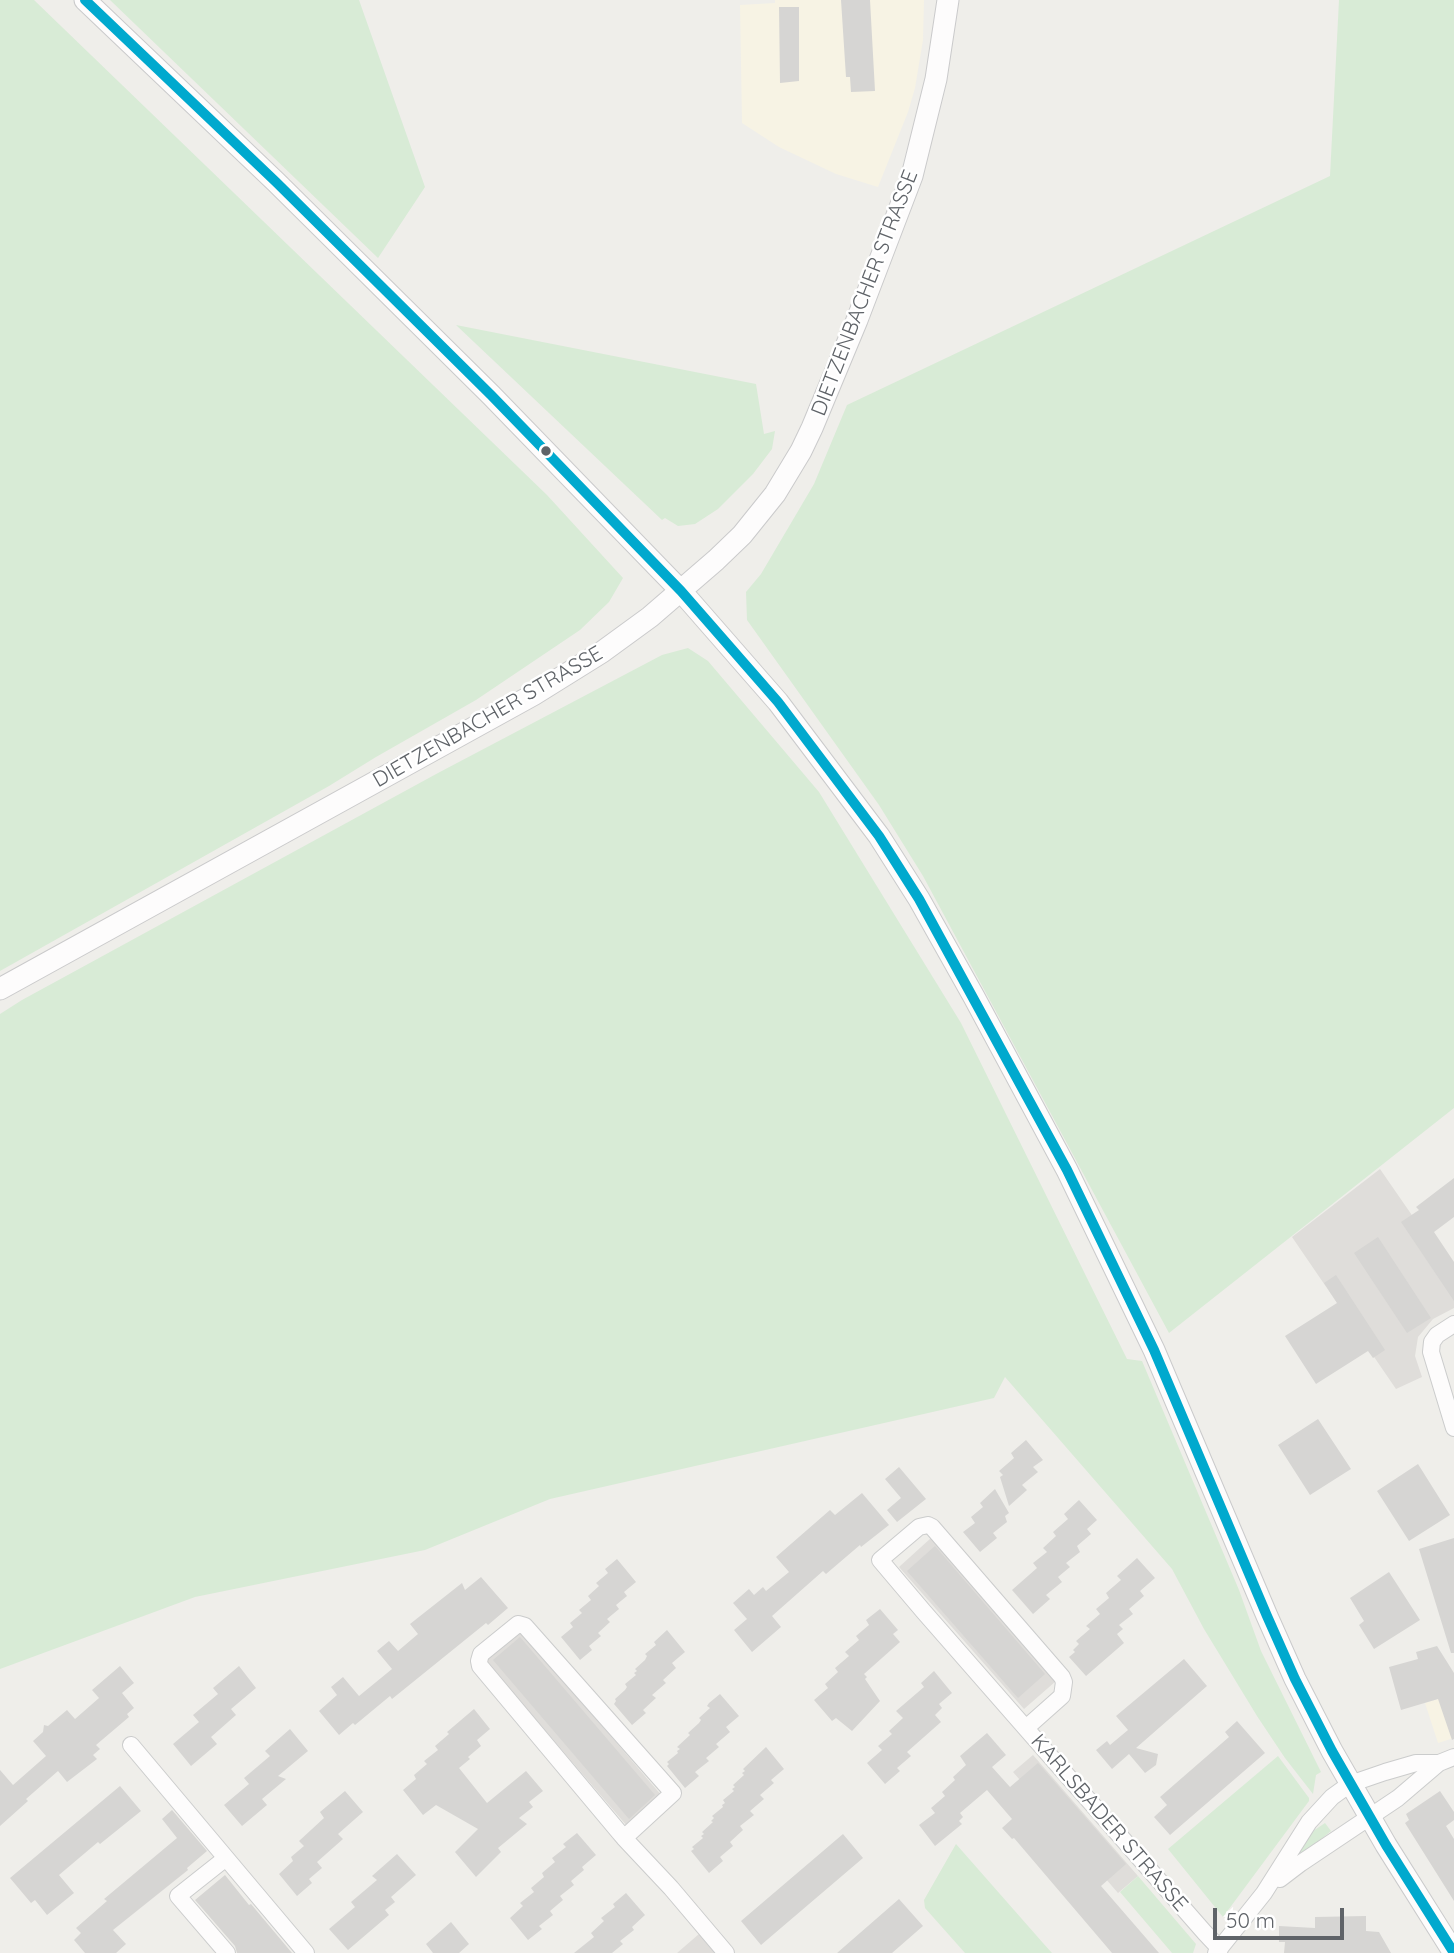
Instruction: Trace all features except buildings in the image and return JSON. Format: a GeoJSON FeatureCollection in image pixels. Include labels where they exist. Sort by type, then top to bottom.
{"type":"FeatureCollection","features":[{"type":"Feature","properties":{"kind":"main road"},"geometry":{"type":"LineString","coordinates":[[85,0],[276,182],[681,591],[778,702],[852,799],[906,877],[974,996],[1067,1170],[1154,1350],[1295,1679],[1369,1817],[1454,1953]]}},
{"type":"Feature","properties":{"kind":"main road","name":"DIETZENBACHER STRASSE"},"geometry":{"type":"LineString","coordinates":[[0,989],[533,695],[602,652],[650,617],[723,554],[760,515],[790,471],[812,428],[858,320],[912,176],[936,79],[948,0]]}},
{"type":"Feature","properties":{"kind":"street"},"geometry":{"type":"LineString","coordinates":[[1454,1324],[1437,1335],[1432,1342],[1431,1352],[1454,1428]]}},
{"type":"Feature","properties":{"kind":"street","name":"KARLSBADER STRASSE"},"geometry":{"type":"LineString","coordinates":[[1026,1728],[1062,1696],[1062,1677],[932,1527],[919,1527],[880,1560],[1218,1951]]}},
{"type":"Feature","properties":{"kind":"street"},"geometry":{"type":"LineString","coordinates":[[624,1838],[673,1793],[525,1626],[518,1624],[481,1654],[481,1666],[624,1838],[726,1953]]}},
{"type":"Feature","properties":{"kind":"street"},"geometry":{"type":"LineString","coordinates":[[131,1745],[306,1953]]}},
{"type":"Feature","properties":{"kind":"street"},"geometry":{"type":"LineString","coordinates":[[1218,1951],[1264,1894],[1309,1822],[1332,1797],[1350,1784],[1416,1763],[1446,1760]]}},
{"type":"Feature","properties":{"kind":"street"},"geometry":{"type":"LineString","coordinates":[[1264,1894],[1301,1863],[1416,1784],[1446,1760]]}},
{"type":"Feature","properties":{"kind":"street"},"geometry":{"type":"LineString","coordinates":[[226,1858],[178,1896],[227,1953]]}},
{"type":"Feature","properties":{"kind":"shaded area"},"geometry":{"type":"Polygon","coordinates":[[[775,0],[924,0],[923,40],[915,88],[878,187],[836,174],[779,147],[742,123],[740,5],[775,3],[775,0]]]}},
{"type":"Feature","properties":{"kind":"shaded area"},"geometry":{"type":"Polygon","coordinates":[[[1380,1169],[1454,1276],[1454,1308],[1433,1319],[1418,1337],[1415,1356],[1422,1377],[1396,1389],[1292,1237],[1380,1169]]]}},
{"type":"Feature","properties":{"kind":"shaded area"},"geometry":{"type":"Polygon","coordinates":[[[931,1538],[1056,1681],[1024,1709],[899,1567],[931,1538]]]}},
{"type":"Feature","properties":{"kind":"shaded area"},"geometry":{"type":"Polygon","coordinates":[[[519,1629],[662,1796],[627,1826],[484,1659],[519,1629]]]}},
{"type":"Feature","properties":{"kind":"shaded area"},"geometry":{"type":"Polygon","coordinates":[[[1454,1694],[1454,1738],[1438,1743],[1425,1703],[1454,1694]]]}},
{"type":"Feature","properties":{"kind":"shaded area"},"geometry":{"type":"Polygon","coordinates":[[[1033,1755],[1138,1876],[1118,1893],[1013,1772],[1033,1755]]]}},
{"type":"Feature","properties":{"kind":"shaded area"},"geometry":{"type":"Polygon","coordinates":[[[699,1934],[716,1953],[677,1953],[699,1934]]]}},
{"type":"Feature","properties":{"kind":"green space"},"geometry":{"type":"Polygon","coordinates":[[[0,0],[34,0],[547,495],[623,578],[609,602],[580,630],[476,700],[0,971],[0,0]]]}},
{"type":"Feature","properties":{"kind":"green space"},"geometry":{"type":"Polygon","coordinates":[[[110,0],[359,0],[425,187],[378,258],[110,0]]]}},
{"type":"Feature","properties":{"kind":"green space"},"geometry":{"type":"Polygon","coordinates":[[[1339,0],[1454,0],[1454,1108],[1169,1333],[923,876],[879,805],[747,620],[746,592],[761,574],[814,484],[847,405],[1330,176],[1339,0]]]}},
{"type":"Feature","properties":{"kind":"green space"},"geometry":{"type":"Polygon","coordinates":[[[456,325],[756,384],[764,434],[775,431],[772,449],[753,474],[718,509],[695,524],[678,526],[665,518],[662,520],[456,325]]]}},
{"type":"Feature","properties":{"kind":"green space"},"geometry":{"type":"Polygon","coordinates":[[[688,648],[708,661],[819,792],[961,1023],[1127,1359],[1142,1361],[1239,1590],[1261,1651],[1321,1772],[1316,1775],[1313,1794],[1257,1716],[1204,1629],[1172,1569],[1005,1377],[994,1398],[550,1499],[425,1550],[195,1597],[0,1669],[0,1014],[438,773],[662,655],[688,648]]]}},
{"type":"Feature","properties":{"kind":"green space"},"geometry":{"type":"Polygon","coordinates":[[[1278,1756],[1309,1801],[1223,1917],[1168,1849],[1278,1756]]]}},
{"type":"Feature","properties":{"kind":"green space"},"geometry":{"type":"Polygon","coordinates":[[[1325,1823],[1331,1831],[1296,1860],[1293,1857],[1313,1831],[1325,1823]]]}},
{"type":"Feature","properties":{"kind":"green space"},"geometry":{"type":"Polygon","coordinates":[[[956,1844],[1052,1953],[965,1953],[925,1908],[924,1900],[956,1844]]]}},
{"type":"Feature","properties":{"kind":"green space"},"geometry":{"type":"Polygon","coordinates":[[[1138,1876],[1196,1944],[1193,1953],[1172,1953],[1120,1892],[1138,1876]]]}},
{"type":"Feature","properties":{"kind":"transit line"},"geometry":{"type":"LineString","coordinates":[[85,0],[276,182],[491,395],[681,591],[778,702],[879,836],[919,899],[1067,1170],[1154,1350],[1267,1616],[1295,1679],[1332,1751],[1386,1845],[1454,1953]]}}]}
